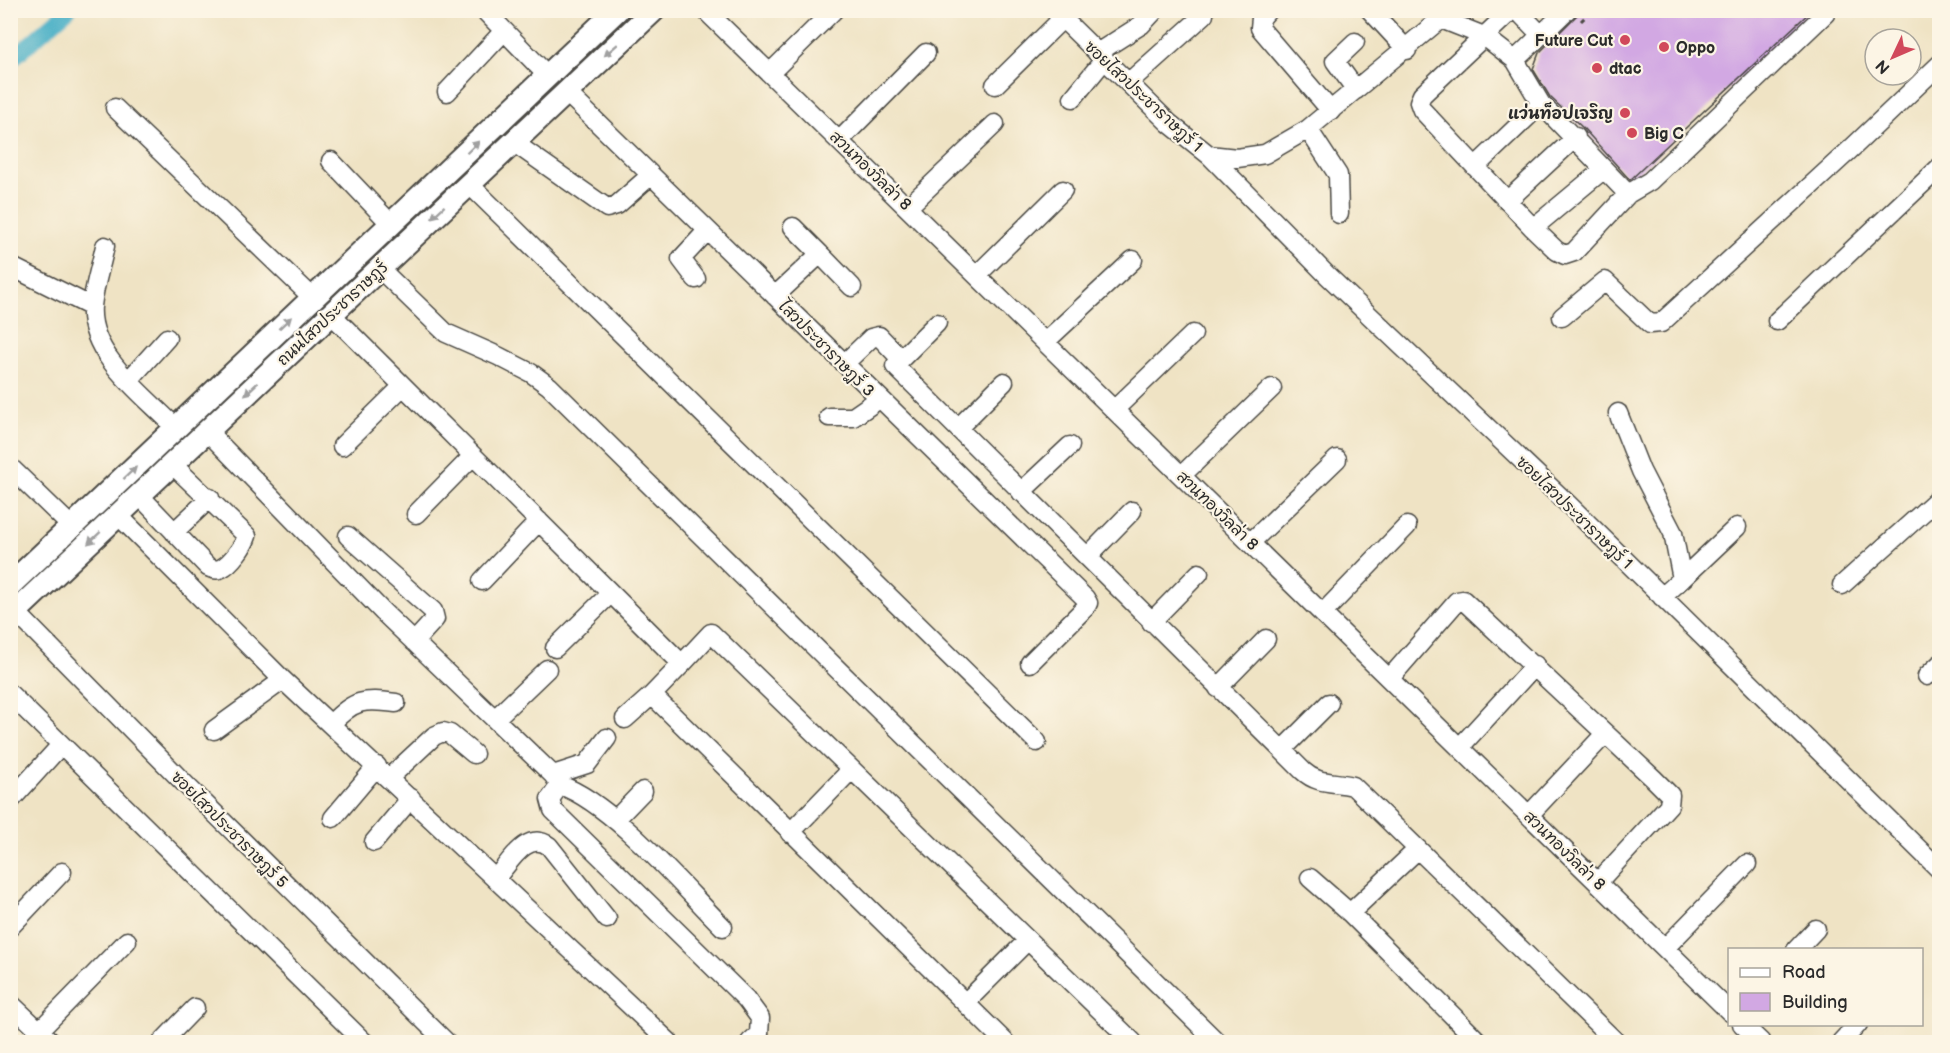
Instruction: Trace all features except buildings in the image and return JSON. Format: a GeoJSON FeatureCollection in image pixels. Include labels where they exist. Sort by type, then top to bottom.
{"type":"FeatureCollection","features":[{"type":"Feature","properties":{"kind":"main road","name":"ถนนไสวประชาราษฎร์"},"geometry":{"type":"LineString","coordinates":[[11,583],[73,528],[617,10]]}},
{"type":"Feature","properties":{"kind":"main road","name":"ถนนไสวประชาราษฎร์"},"geometry":{"type":"LineString","coordinates":[[13,614],[654,10]]}},
{"type":"Feature","properties":{"kind":"street","name":"สวนทองวิลล่า 8"},"geometry":{"type":"LineString","coordinates":[[705,10],[771,72],[1728,1010]]}},
{"type":"Feature","properties":{"kind":"street"},"geometry":{"type":"LineString","coordinates":[[771,72],[834,10]]}},
{"type":"Feature","properties":{"kind":"street"},"geometry":{"type":"LineString","coordinates":[[1073,98],[1100,56],[1140,25],[1155,10]]}},
{"type":"Feature","properties":{"kind":"street"},"geometry":{"type":"LineString","coordinates":[[1268,10],[1261,18],[1260,28],[1331,111]]}},
{"type":"Feature","properties":{"kind":"street"},"geometry":{"type":"LineString","coordinates":[[1370,10],[1407,50]]}},
{"type":"Feature","properties":{"kind":"street"},"geometry":{"type":"LineString","coordinates":[[1541,35],[1514,10],[1422,95],[1419,102],[1422,110],[1507,201],[1557,251],[1565,255],[1574,252],[1628,194],[1650,181],[1826,14],[1824,10]]}},
{"type":"Feature","properties":{"kind":"street"},"geometry":{"type":"LineString","coordinates":[[1515,60],[1567,10]]}},
{"type":"Feature","properties":{"kind":"street"},"geometry":{"type":"LineString","coordinates":[[488,12],[504,32],[548,75]]}},
{"type":"Feature","properties":{"kind":"street"},"geometry":{"type":"LineString","coordinates":[[995,85],[1058,15]]}},
{"type":"Feature","properties":{"kind":"street","name":"ซอยไสวประชาราษฎร์ 1"},"geometry":{"type":"LineString","coordinates":[[1058,15],[1169,123],[1209,155],[1328,276],[1568,504],[1940,870]]}},
{"type":"Feature","properties":{"kind":"street"},"geometry":{"type":"LineString","coordinates":[[1128,83],[1204,15]]}},
{"type":"Feature","properties":{"kind":"street"},"geometry":{"type":"LineString","coordinates":[[1446,15],[1484,36],[1515,60],[1541,104],[1576,137],[1628,194]]}},
{"type":"Feature","properties":{"kind":"street","name":"ซอยไสวประชาราษฎร์ 1"},"geometry":{"type":"LineString","coordinates":[[1209,155],[1237,158],[1265,154],[1308,129],[1407,50],[1446,15]]}},
{"type":"Feature","properties":{"kind":"street"},"geometry":{"type":"LineString","coordinates":[[447,92],[504,32]]}},
{"type":"Feature","properties":{"kind":"street"},"geometry":{"type":"LineString","coordinates":[[1354,42],[1335,61],[1356,90]]}},
{"type":"Feature","properties":{"kind":"street"},"geometry":{"type":"LineString","coordinates":[[840,140],[926,53]]}},
{"type":"Feature","properties":{"kind":"street"},"geometry":{"type":"LineString","coordinates":[[1562,317],[1605,281],[1650,324],[1661,323],[1940,64]]}},
{"type":"Feature","properties":{"kind":"street","name":"ไสวประชาราษฎร์ 3"},"geometry":{"type":"LineString","coordinates":[[566,92],[1088,603],[1030,663]]}},
{"type":"Feature","properties":{"kind":"street"},"geometry":{"type":"LineString","coordinates":[[1475,167],[1541,104]]}},
{"type":"Feature","properties":{"kind":"street"},"geometry":{"type":"LineString","coordinates":[[115,108],[313,298]]}},
{"type":"Feature","properties":{"kind":"street"},"geometry":{"type":"LineString","coordinates":[[908,207],[995,124]]}},
{"type":"Feature","properties":{"kind":"street"},"geometry":{"type":"LineString","coordinates":[[1308,129],[1338,175],[1339,214]]}},
{"type":"Feature","properties":{"kind":"street"},"geometry":{"type":"LineString","coordinates":[[1507,201],[1576,137]]}},
{"type":"Feature","properties":{"kind":"street"},"geometry":{"type":"LineString","coordinates":[[513,142],[607,208],[617,206],[650,176]]}},
{"type":"Feature","properties":{"kind":"street"},"geometry":{"type":"LineString","coordinates":[[331,161],[391,224]]}},
{"type":"Feature","properties":{"kind":"street"},"geometry":{"type":"LineString","coordinates":[[1778,321],[1940,167]]}},
{"type":"Feature","properties":{"kind":"street"},"geometry":{"type":"LineString","coordinates":[[1533,228],[1604,169]]}},
{"type":"Feature","properties":{"kind":"street"},"geometry":{"type":"LineString","coordinates":[[469,184],[1037,742]]}},
{"type":"Feature","properties":{"kind":"street"},"geometry":{"type":"LineString","coordinates":[[977,275],[1063,190]]}},
{"type":"Feature","properties":{"kind":"street"},"geometry":{"type":"LineString","coordinates":[[793,227],[852,287]]}},
{"type":"Feature","properties":{"kind":"street"},"geometry":{"type":"LineString","coordinates":[[696,279],[681,259],[707,231]]}},
{"type":"Feature","properties":{"kind":"street"},"geometry":{"type":"LineString","coordinates":[[105,246],[92,307],[98,340],[104,353],[177,429]]}},
{"type":"Feature","properties":{"kind":"street"},"geometry":{"type":"LineString","coordinates":[[775,296],[820,254]]}},
{"type":"Feature","properties":{"kind":"street"},"geometry":{"type":"LineString","coordinates":[[1046,341],[1133,260]]}},
{"type":"Feature","properties":{"kind":"street"},"geometry":{"type":"LineString","coordinates":[[10,266],[92,307]]}},
{"type":"Feature","properties":{"kind":"street"},"geometry":{"type":"LineString","coordinates":[[379,268],[446,333],[515,364],[549,386],[1218,1042]]}},
{"type":"Feature","properties":{"kind":"street"},"geometry":{"type":"LineString","coordinates":[[331,314],[682,664]]}},
{"type":"Feature","properties":{"kind":"street"},"geometry":{"type":"LineString","coordinates":[[937,323],[895,366],[1311,779],[1324,783],[1353,786],[1616,1042]]}},
{"type":"Feature","properties":{"kind":"street"},"geometry":{"type":"LineString","coordinates":[[1115,410],[1193,334]]}},
{"type":"Feature","properties":{"kind":"street"},"geometry":{"type":"LineString","coordinates":[[845,363],[871,338],[879,336],[901,359]]}},
{"type":"Feature","properties":{"kind":"street"},"geometry":{"type":"LineString","coordinates":[[129,380],[167,338]]}},
{"type":"Feature","properties":{"kind":"street"},"geometry":{"type":"LineString","coordinates":[[958,428],[1004,382]]}},
{"type":"Feature","properties":{"kind":"street"},"geometry":{"type":"LineString","coordinates":[[342,446],[404,386]]}},
{"type":"Feature","properties":{"kind":"street"},"geometry":{"type":"LineString","coordinates":[[1182,475],[1272,388]]}},
{"type":"Feature","properties":{"kind":"street"},"geometry":{"type":"LineString","coordinates":[[829,417],[853,417],[879,399]]}},
{"type":"Feature","properties":{"kind":"street"},"geometry":{"type":"LineString","coordinates":[[1618,413],[1641,471],[1673,533],[1682,579]]}},
{"type":"Feature","properties":{"kind":"street"},"geometry":{"type":"LineString","coordinates":[[207,431],[414,642],[496,718],[557,780],[578,791],[615,820],[723,927]]}},
{"type":"Feature","properties":{"kind":"street"},"geometry":{"type":"LineString","coordinates":[[1021,492],[1070,446]]}},
{"type":"Feature","properties":{"kind":"street"},"geometry":{"type":"LineString","coordinates":[[416,514],[472,457]]}},
{"type":"Feature","properties":{"kind":"street"},"geometry":{"type":"LineString","coordinates":[[1251,542],[1337,459]]}},
{"type":"Feature","properties":{"kind":"street"},"geometry":{"type":"LineString","coordinates":[[140,495],[208,567],[216,570],[222,568],[245,543],[246,536],[210,498],[172,464]]}},
{"type":"Feature","properties":{"kind":"street"},"geometry":{"type":"LineString","coordinates":[[10,467],[73,528]]}},
{"type":"Feature","properties":{"kind":"street"},"geometry":{"type":"LineString","coordinates":[[1842,585],[1940,497]]}},
{"type":"Feature","properties":{"kind":"street"},"geometry":{"type":"LineString","coordinates":[[174,532],[210,498]]}},
{"type":"Feature","properties":{"kind":"street"},"geometry":{"type":"LineString","coordinates":[[1087,557],[1132,511]]}},
{"type":"Feature","properties":{"kind":"street"},"geometry":{"type":"LineString","coordinates":[[118,515],[283,680],[669,1042]]}},
{"type":"Feature","properties":{"kind":"street"},"geometry":{"type":"LineString","coordinates":[[482,581],[539,521]]}},
{"type":"Feature","properties":{"kind":"street"},"geometry":{"type":"LineString","coordinates":[[1323,613],[1407,526]]}},
{"type":"Feature","properties":{"kind":"street"},"geometry":{"type":"LineString","coordinates":[[1662,597],[1737,527]]}},
{"type":"Feature","properties":{"kind":"street"},"geometry":{"type":"LineString","coordinates":[[348,536],[433,611],[435,619],[432,625],[414,642]]}},
{"type":"Feature","properties":{"kind":"street"},"geometry":{"type":"LineString","coordinates":[[1151,622],[1200,573]]}},
{"type":"Feature","properties":{"kind":"street"},"geometry":{"type":"LineString","coordinates":[[555,648],[611,593]]}},
{"type":"Feature","properties":{"kind":"street"},"geometry":{"type":"LineString","coordinates":[[1390,678],[1457,601],[1463,600],[1535,665],[1670,795],[1669,805],[1598,882]]}},
{"type":"Feature","properties":{"kind":"street","name":"ซอยไสวประชาราษฎร์ 5"},"geometry":{"type":"LineString","coordinates":[[13,614],[446,1042]]}},
{"type":"Feature","properties":{"kind":"street"},"geometry":{"type":"LineString","coordinates":[[625,719],[652,695],[711,633],[1026,942],[1133,1042]]}},
{"type":"Feature","properties":{"kind":"street"},"geometry":{"type":"LineString","coordinates":[[1218,688],[1266,639]]}},
{"type":"Feature","properties":{"kind":"street"},"geometry":{"type":"LineString","coordinates":[[1460,747],[1535,665]]}},
{"type":"Feature","properties":{"kind":"street"},"geometry":{"type":"LineString","coordinates":[[496,718],[547,669]]}},
{"type":"Feature","properties":{"kind":"street"},"geometry":{"type":"LineString","coordinates":[[214,730],[283,680]]}},
{"type":"Feature","properties":{"kind":"street"},"geometry":{"type":"LineString","coordinates":[[652,695],[1005,1042]]}},
{"type":"Feature","properties":{"kind":"street"},"geometry":{"type":"LineString","coordinates":[[331,724],[355,702],[368,700],[396,703]]}},
{"type":"Feature","properties":{"kind":"street"},"geometry":{"type":"LineString","coordinates":[[1282,750],[1329,703]]}},
{"type":"Feature","properties":{"kind":"street"},"geometry":{"type":"LineString","coordinates":[[14,706],[62,745],[364,1042]]}},
{"type":"Feature","properties":{"kind":"street"},"geometry":{"type":"LineString","coordinates":[[333,818],[383,772],[434,736],[443,732],[450,734],[474,754]]}},
{"type":"Feature","properties":{"kind":"street"},"geometry":{"type":"LineString","coordinates":[[1529,815],[1605,734]]}},
{"type":"Feature","properties":{"kind":"street"},"geometry":{"type":"LineString","coordinates":[[608,738],[587,764],[557,780],[550,799],[553,810],[746,999],[760,1018],[759,1034],[750,1042]]}},
{"type":"Feature","properties":{"kind":"street"},"geometry":{"type":"LineString","coordinates":[[11,800],[62,745]]}},
{"type":"Feature","properties":{"kind":"street"},"geometry":{"type":"LineString","coordinates":[[790,833],[851,770]]}},
{"type":"Feature","properties":{"kind":"street"},"geometry":{"type":"LineString","coordinates":[[615,820],[643,791]]}},
{"type":"Feature","properties":{"kind":"street"},"geometry":{"type":"LineString","coordinates":[[374,842],[411,798]]}},
{"type":"Feature","properties":{"kind":"street"},"geometry":{"type":"LineString","coordinates":[[496,878],[525,845],[533,840],[542,841],[607,919]]}},
{"type":"Feature","properties":{"kind":"street"},"geometry":{"type":"LineString","coordinates":[[1350,913],[1418,849]]}},
{"type":"Feature","properties":{"kind":"street"},"geometry":{"type":"LineString","coordinates":[[1665,948],[1747,864]]}},
{"type":"Feature","properties":{"kind":"street"},"geometry":{"type":"LineString","coordinates":[[10,927],[62,872]]}},
{"type":"Feature","properties":{"kind":"street"},"geometry":{"type":"LineString","coordinates":[[1310,879],[1350,913],[1479,1042]]}},
{"type":"Feature","properties":{"kind":"street"},"geometry":{"type":"LineString","coordinates":[[1798,948],[1816,929]]}},
{"type":"Feature","properties":{"kind":"street"},"geometry":{"type":"LineString","coordinates":[[10,1003],[45,1037],[127,941]]}},
{"type":"Feature","properties":{"kind":"street"},"geometry":{"type":"LineString","coordinates":[[965,1003],[1026,942]]}},
{"type":"Feature","properties":{"kind":"street"},"geometry":{"type":"LineString","coordinates":[[162,1042],[195,1008]]}},
{"type":"Feature","properties":{"kind":"street"},"geometry":{"type":"LineString","coordinates":[[1745,1026],[1761,1042]]}},
{"type":"Feature","properties":{"kind":"street"},"geometry":{"type":"LineString","coordinates":[[1841,1042],[1856,1026]]}},
{"type":"Feature","properties":{"kind":"waterway"},"geometry":{"type":"LineString","coordinates":[[10,61],[68,10]]}},
{"type":"Feature","properties":{"kind":"place","name":"Future Cut"},"geometry":{"type":"Point","coordinates":[1625,40]}},
{"type":"Feature","properties":{"kind":"place","name":"Oppo"},"geometry":{"type":"Point","coordinates":[1664,47]}},
{"type":"Feature","properties":{"kind":"place","name":"dtac"},"geometry":{"type":"Point","coordinates":[1597,68]}},
{"type":"Feature","properties":{"kind":"place","name":"แว่นท็อปเจริญ"},"geometry":{"type":"Point","coordinates":[1625,113]}},
{"type":"Feature","properties":{"kind":"place","name":"Big C"},"geometry":{"type":"Point","coordinates":[1632,133]}}]}
